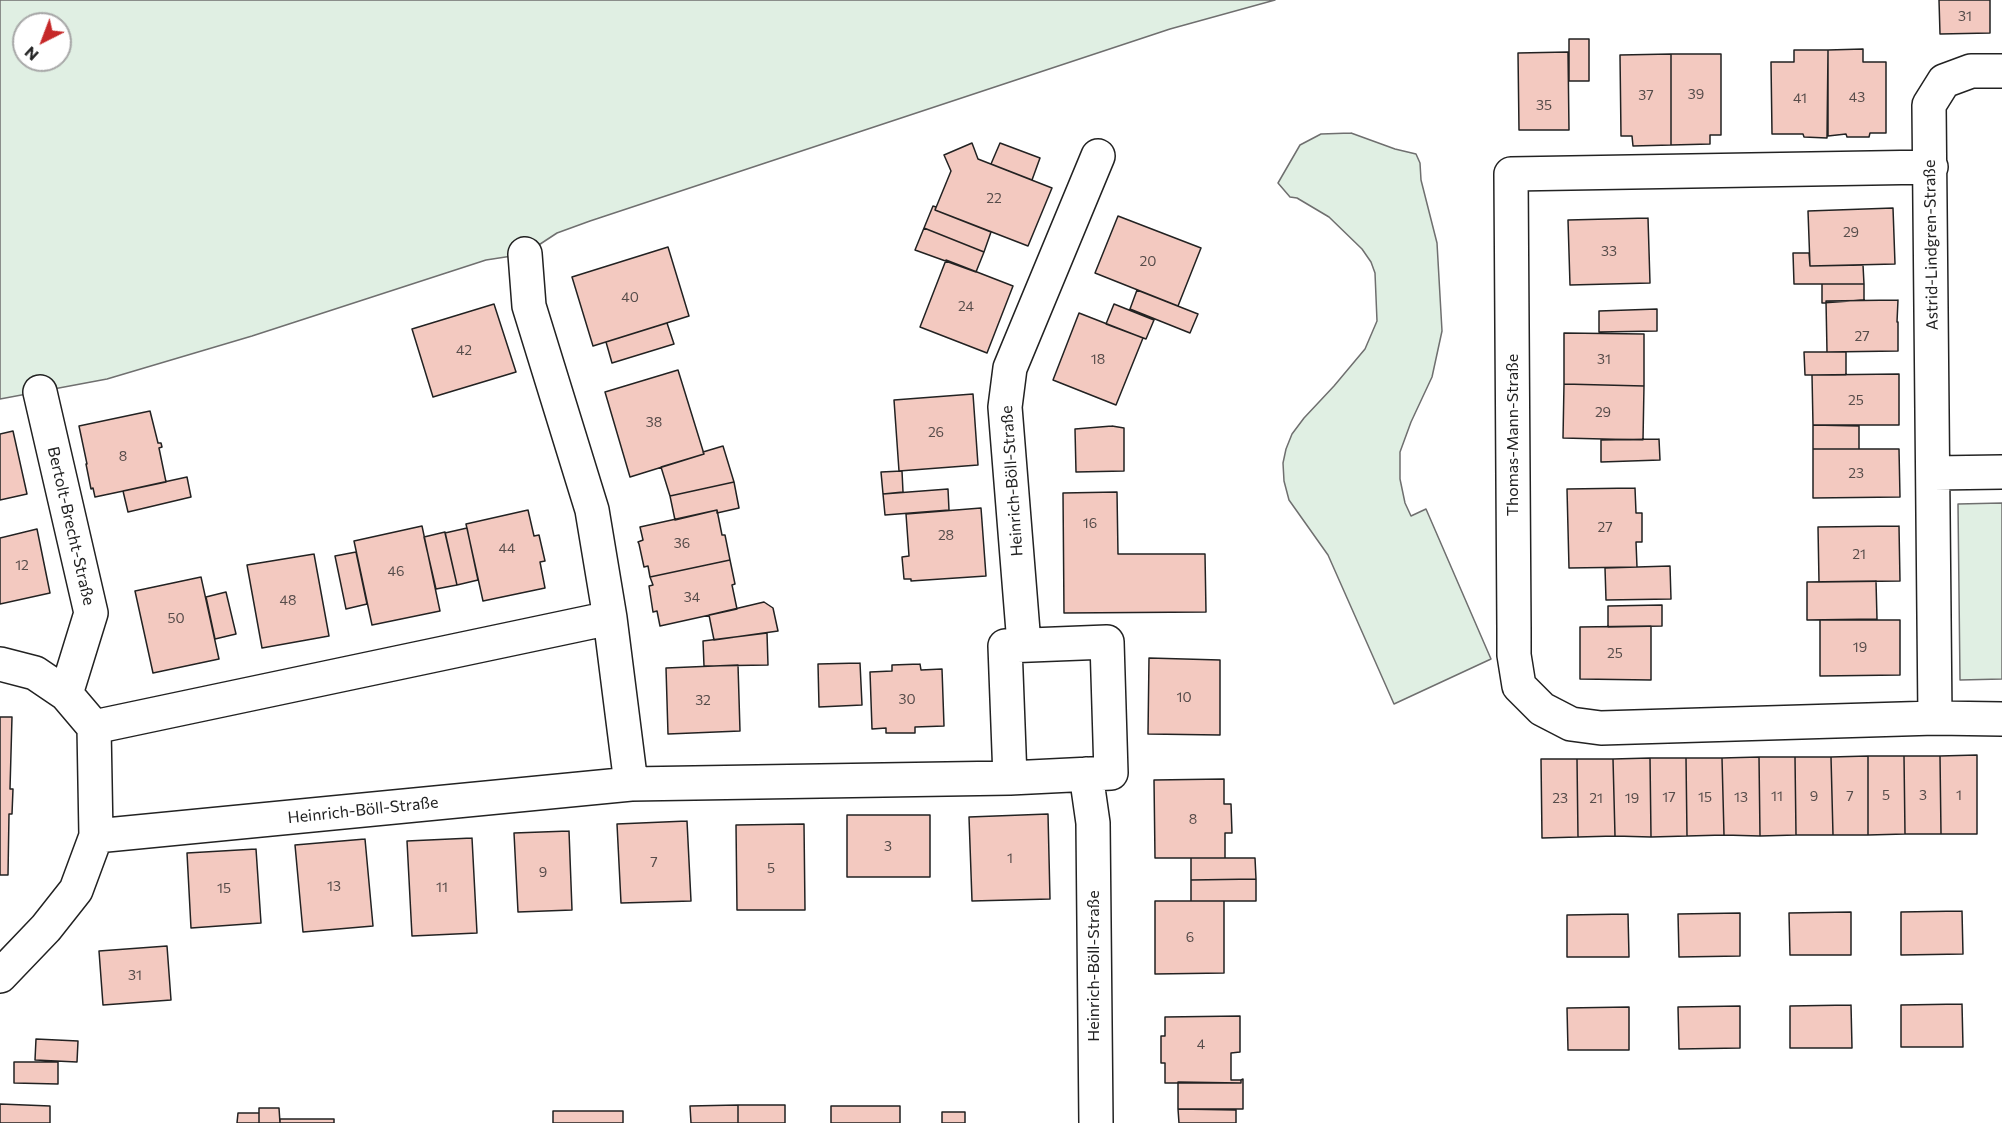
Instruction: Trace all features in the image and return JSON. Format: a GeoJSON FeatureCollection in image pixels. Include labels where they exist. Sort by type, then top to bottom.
{"type":"FeatureCollection","features":[{"type":"Feature","properties":{"kind":"street","name":"Astrid-Lindgren-Straße"},"geometry":{"type":"LineString","coordinates":[[1935,718],[1929,105],[1944,81],[1971,71],[2002,71]]}},
{"type":"Feature","properties":{"kind":"street","name":"Heinrich-Böll-Straße"},"geometry":{"type":"LineString","coordinates":[[96,836],[631,784],[1010,778],[1112,773],[1107,642],[1023,644],[1005,406],[1010,368],[1098,156]]}},
{"type":"Feature","properties":{"kind":"street","name":"Thomas-Mann-Straße"},"geometry":{"type":"LineString","coordinates":[[1931,167],[1511,174],[1514,656],[1519,686],[1542,709],[1571,724],[1601,728],[1935,718]]}},
{"type":"Feature","properties":{"kind":"street"},"geometry":{"type":"LineString","coordinates":[[525,254],[529,306],[592,510],[610,618],[631,784]]}},
{"type":"Feature","properties":{"kind":"street","name":"Bertolt-Brecht-Straße"},"geometry":{"type":"LineString","coordinates":[[40,392],[91,613],[66,694]]}},
{"type":"Feature","properties":{"kind":"street"},"geometry":{"type":"LineString","coordinates":[[1934,473],[2002,472]]}},
{"type":"Feature","properties":{"kind":"street"},"geometry":{"type":"LineString","coordinates":[[94,727],[610,618]]}},
{"type":"Feature","properties":{"kind":"street"},"geometry":{"type":"LineString","coordinates":[[1010,778],[1005,646],[1023,644]]}},
{"type":"Feature","properties":{"kind":"street"},"geometry":{"type":"LineString","coordinates":[[0,664],[35,673],[66,694],[94,727],[96,836],[76,890],[46,928],[0,976]]}},
{"type":"Feature","properties":{"kind":"street"},"geometry":{"type":"LineString","coordinates":[[1935,718],[2002,719]]}},
{"type":"Feature","properties":{"kind":"street","name":"Heinrich-Böll-Straße"},"geometry":{"type":"LineString","coordinates":[[1086,774],[1093,823],[1096,1123]]}},
{"type":"Feature","properties":{"kind":"green space"},"geometry":{"type":"Polygon","coordinates":[[[0,0],[1275,0],[1170,29],[590,221],[557,233],[525,254],[486,260],[252,336],[107,379],[0,399],[0,0]]]}},
{"type":"Feature","properties":{"kind":"green space"},"geometry":{"type":"Polygon","coordinates":[[[1351,133],[1416,154],[1420,163],[1421,180],[1437,243],[1442,331],[1432,377],[1400,452],[1400,479],[1405,503],[1411,516],[1426,509],[1491,659],[1394,704],[1328,555],[1289,500],[1284,481],[1283,463],[1292,434],[1365,349],[1377,321],[1375,273],[1362,249],[1329,217],[1297,198],[1290,197],[1278,183],[1300,145],[1321,134],[1351,133]]]}},
{"type":"Feature","properties":{"kind":"green space"},"geometry":{"type":"Polygon","coordinates":[[[2002,503],[2002,679],[1960,680],[1958,504],[2002,503]]]}},
{"type":"Feature","properties":{"kind":"building"},"geometry":{"type":"Polygon","coordinates":[[[1939,0],[1990,0],[1990,33],[1940,34],[1939,0]]]}},
{"type":"Feature","properties":{"kind":"building"},"geometry":{"type":"Polygon","coordinates":[[[1569,39],[1589,39],[1589,81],[1569,81],[1569,39]]]}},
{"type":"Feature","properties":{"kind":"building"},"geometry":{"type":"Polygon","coordinates":[[[1863,49],[1863,62],[1886,62],[1886,133],[1870,133],[1869,137],[1847,137],[1846,134],[1828,136],[1828,50],[1863,49]]]}},
{"type":"Feature","properties":{"kind":"building"},"geometry":{"type":"Polygon","coordinates":[[[1794,50],[1828,50],[1827,138],[1804,137],[1803,134],[1772,134],[1771,62],[1794,62],[1794,50]]]}},
{"type":"Feature","properties":{"kind":"building"},"geometry":{"type":"Polygon","coordinates":[[[1568,52],[1569,130],[1519,130],[1518,53],[1568,52]]]}},
{"type":"Feature","properties":{"kind":"building"},"geometry":{"type":"Polygon","coordinates":[[[1671,54],[1721,54],[1721,135],[1710,135],[1710,144],[1671,145],[1671,54]]]}},
{"type":"Feature","properties":{"kind":"building"},"geometry":{"type":"Polygon","coordinates":[[[1671,54],[1671,145],[1633,146],[1632,136],[1621,136],[1620,55],[1671,54]]]}},
{"type":"Feature","properties":{"kind":"building"},"geometry":{"type":"Polygon","coordinates":[[[972,143],[978,159],[1052,188],[1028,246],[935,210],[951,171],[944,155],[972,143]]]}},
{"type":"Feature","properties":{"kind":"building"},"geometry":{"type":"Polygon","coordinates":[[[1000,143],[1040,158],[1032,180],[991,164],[1000,143]]]}},
{"type":"Feature","properties":{"kind":"building"},"geometry":{"type":"Polygon","coordinates":[[[933,206],[936,207],[935,210],[991,232],[984,252],[924,228],[933,206]]]}},
{"type":"Feature","properties":{"kind":"building"},"geometry":{"type":"Polygon","coordinates":[[[1893,208],[1895,264],[1810,266],[1808,211],[1893,208]]]}},
{"type":"Feature","properties":{"kind":"building"},"geometry":{"type":"Polygon","coordinates":[[[1118,216],[1201,248],[1178,306],[1095,273],[1118,216]]]}},
{"type":"Feature","properties":{"kind":"building"},"geometry":{"type":"Polygon","coordinates":[[[1648,218],[1650,283],[1570,285],[1568,220],[1648,218]]]}},
{"type":"Feature","properties":{"kind":"building"},"geometry":{"type":"Polygon","coordinates":[[[924,228],[984,252],[976,272],[915,250],[924,228]]]}},
{"type":"Feature","properties":{"kind":"building"},"geometry":{"type":"Polygon","coordinates":[[[668,247],[689,316],[593,346],[572,277],[668,247]]]}},
{"type":"Feature","properties":{"kind":"building"},"geometry":{"type":"Polygon","coordinates":[[[1793,253],[1809,253],[1810,266],[1863,265],[1864,284],[1794,284],[1793,253]]]}},
{"type":"Feature","properties":{"kind":"building"},"geometry":{"type":"Polygon","coordinates":[[[946,260],[1013,286],[987,353],[920,327],[946,260]]]}},
{"type":"Feature","properties":{"kind":"building"},"geometry":{"type":"Polygon","coordinates":[[[1822,284],[1864,284],[1864,300],[1822,303],[1822,284]]]}},
{"type":"Feature","properties":{"kind":"building"},"geometry":{"type":"Polygon","coordinates":[[[1137,290],[1198,314],[1190,333],[1130,309],[1137,290]]]}},
{"type":"Feature","properties":{"kind":"building"},"geometry":{"type":"Polygon","coordinates":[[[1898,300],[1898,351],[1827,352],[1826,301],[1898,300]]]}},
{"type":"Feature","properties":{"kind":"building"},"geometry":{"type":"Polygon","coordinates":[[[494,304],[516,372],[433,397],[412,329],[494,304]]]}},
{"type":"Feature","properties":{"kind":"building"},"geometry":{"type":"Polygon","coordinates":[[[1114,304],[1154,320],[1146,339],[1106,324],[1114,304]]]}},
{"type":"Feature","properties":{"kind":"building"},"geometry":{"type":"Polygon","coordinates":[[[1657,309],[1657,331],[1599,332],[1599,311],[1657,309]]]}},
{"type":"Feature","properties":{"kind":"building"},"geometry":{"type":"Polygon","coordinates":[[[1079,313],[1143,338],[1116,405],[1053,380],[1079,313]]]}},
{"type":"Feature","properties":{"kind":"building"},"geometry":{"type":"Polygon","coordinates":[[[667,323],[674,344],[612,363],[606,342],[667,323]]]}},
{"type":"Feature","properties":{"kind":"building"},"geometry":{"type":"Polygon","coordinates":[[[1564,333],[1644,334],[1644,386],[1564,384],[1564,333]]]}},
{"type":"Feature","properties":{"kind":"building"},"geometry":{"type":"Polygon","coordinates":[[[1804,352],[1846,352],[1846,375],[1805,375],[1804,352]]]}},
{"type":"Feature","properties":{"kind":"building"},"geometry":{"type":"Polygon","coordinates":[[[678,370],[704,454],[630,477],[605,392],[678,370]]]}},
{"type":"Feature","properties":{"kind":"building"},"geometry":{"type":"Polygon","coordinates":[[[1899,374],[1899,425],[1813,425],[1812,375],[1899,374]]]}},
{"type":"Feature","properties":{"kind":"building"},"geometry":{"type":"Polygon","coordinates":[[[1564,384],[1644,386],[1643,440],[1563,438],[1564,384]]]}},
{"type":"Feature","properties":{"kind":"building"},"geometry":{"type":"Polygon","coordinates":[[[973,394],[978,465],[899,471],[894,400],[973,394]]]}},
{"type":"Feature","properties":{"kind":"building"},"geometry":{"type":"Polygon","coordinates":[[[150,411],[158,443],[161,443],[162,447],[159,448],[166,482],[95,497],[93,488],[91,489],[79,426],[150,411]]]}},
{"type":"Feature","properties":{"kind":"building"},"geometry":{"type":"Polygon","coordinates":[[[1813,425],[1859,426],[1859,449],[1813,449],[1813,425]]]}},
{"type":"Feature","properties":{"kind":"building"},"geometry":{"type":"Polygon","coordinates":[[[1112,426],[1124,428],[1124,471],[1076,472],[1075,429],[1112,426]]]}},
{"type":"Feature","properties":{"kind":"building"},"geometry":{"type":"Polygon","coordinates":[[[13,431],[27,494],[0,500],[0,434],[13,431]]]}},
{"type":"Feature","properties":{"kind":"building"},"geometry":{"type":"Polygon","coordinates":[[[1659,439],[1660,460],[1601,462],[1601,440],[1659,439]]]}},
{"type":"Feature","properties":{"kind":"building"},"geometry":{"type":"Polygon","coordinates":[[[723,446],[734,482],[670,496],[661,467],[723,446]]]}},
{"type":"Feature","properties":{"kind":"building"},"geometry":{"type":"Polygon","coordinates":[[[1813,449],[1899,449],[1900,497],[1813,498],[1813,449]]]}},
{"type":"Feature","properties":{"kind":"building"},"geometry":{"type":"Polygon","coordinates":[[[902,471],[903,492],[883,494],[881,472],[902,471]]]}},
{"type":"Feature","properties":{"kind":"building"},"geometry":{"type":"Polygon","coordinates":[[[187,477],[191,497],[128,512],[123,491],[187,477]]]}},
{"type":"Feature","properties":{"kind":"building"},"geometry":{"type":"Polygon","coordinates":[[[734,482],[739,508],[717,513],[717,510],[675,520],[670,496],[734,482]]]}},
{"type":"Feature","properties":{"kind":"building"},"geometry":{"type":"Polygon","coordinates":[[[1635,488],[1636,513],[1642,513],[1642,542],[1636,542],[1637,567],[1569,568],[1567,489],[1635,488]]]}},
{"type":"Feature","properties":{"kind":"building"},"geometry":{"type":"Polygon","coordinates":[[[948,489],[949,510],[885,515],[883,494],[948,489]]]}},
{"type":"Feature","properties":{"kind":"building"},"geometry":{"type":"Polygon","coordinates":[[[1117,492],[1118,554],[1205,554],[1206,612],[1064,613],[1063,493],[1117,492]]]}},
{"type":"Feature","properties":{"kind":"building"},"geometry":{"type":"Polygon","coordinates":[[[981,508],[986,576],[911,581],[911,579],[904,579],[902,557],[909,556],[906,514],[981,508]]]}},
{"type":"Feature","properties":{"kind":"building"},"geometry":{"type":"Polygon","coordinates":[[[528,510],[534,536],[539,535],[545,561],[540,562],[545,588],[483,601],[466,524],[528,510]]]}},
{"type":"Feature","properties":{"kind":"building"},"geometry":{"type":"Polygon","coordinates":[[[717,510],[730,560],[650,577],[648,566],[644,567],[638,542],[643,540],[640,527],[717,510]]]}},
{"type":"Feature","properties":{"kind":"building"},"geometry":{"type":"Polygon","coordinates":[[[422,526],[440,611],[372,625],[354,541],[422,526]]]}},
{"type":"Feature","properties":{"kind":"building"},"geometry":{"type":"Polygon","coordinates":[[[1899,526],[1900,581],[1819,582],[1818,527],[1899,526]]]}},
{"type":"Feature","properties":{"kind":"building"},"geometry":{"type":"Polygon","coordinates":[[[467,528],[478,580],[457,585],[445,533],[467,528]]]}},
{"type":"Feature","properties":{"kind":"building"},"geometry":{"type":"Polygon","coordinates":[[[37,529],[50,593],[0,604],[0,538],[37,529]]]}},
{"type":"Feature","properties":{"kind":"building"},"geometry":{"type":"Polygon","coordinates":[[[445,532],[457,585],[436,589],[424,537],[445,532]]]}},
{"type":"Feature","properties":{"kind":"building"},"geometry":{"type":"Polygon","coordinates":[[[356,552],[367,604],[346,609],[335,556],[356,552]]]}},
{"type":"Feature","properties":{"kind":"building"},"geometry":{"type":"Polygon","coordinates":[[[314,554],[329,636],[262,648],[247,565],[314,554]]]}},
{"type":"Feature","properties":{"kind":"building"},"geometry":{"type":"Polygon","coordinates":[[[730,560],[737,609],[660,626],[657,611],[653,612],[649,586],[653,585],[650,577],[730,560]]]}},
{"type":"Feature","properties":{"kind":"building"},"geometry":{"type":"Polygon","coordinates":[[[1670,566],[1671,599],[1606,600],[1605,568],[1670,566]]]}},
{"type":"Feature","properties":{"kind":"building"},"geometry":{"type":"Polygon","coordinates":[[[201,577],[219,659],[153,673],[135,591],[201,577]]]}},
{"type":"Feature","properties":{"kind":"building"},"geometry":{"type":"Polygon","coordinates":[[[1876,581],[1877,619],[1807,620],[1807,582],[1876,581]]]}},
{"type":"Feature","properties":{"kind":"building"},"geometry":{"type":"Polygon","coordinates":[[[226,592],[236,634],[215,639],[206,597],[226,592]]]}},
{"type":"Feature","properties":{"kind":"building"},"geometry":{"type":"Polygon","coordinates":[[[764,602],[773,608],[778,631],[714,640],[709,615],[764,602]]]}},
{"type":"Feature","properties":{"kind":"building"},"geometry":{"type":"Polygon","coordinates":[[[1662,605],[1662,626],[1608,627],[1608,606],[1662,605]]]}},
{"type":"Feature","properties":{"kind":"building"},"geometry":{"type":"Polygon","coordinates":[[[1820,620],[1900,620],[1900,675],[1820,676],[1820,620]]]}},
{"type":"Feature","properties":{"kind":"building"},"geometry":{"type":"Polygon","coordinates":[[[1651,626],[1651,680],[1580,679],[1580,627],[1651,626]]]}},
{"type":"Feature","properties":{"kind":"building"},"geometry":{"type":"Polygon","coordinates":[[[767,633],[768,665],[704,666],[703,641],[767,633]]]}},
{"type":"Feature","properties":{"kind":"building"},"geometry":{"type":"Polygon","coordinates":[[[1149,658],[1220,660],[1220,735],[1148,734],[1149,658]]]}},
{"type":"Feature","properties":{"kind":"building"},"geometry":{"type":"Polygon","coordinates":[[[860,663],[862,705],[819,707],[818,664],[860,663]]]}},
{"type":"Feature","properties":{"kind":"building"},"geometry":{"type":"Polygon","coordinates":[[[920,664],[921,670],[942,669],[944,726],[915,727],[915,733],[886,733],[886,728],[872,729],[870,672],[892,671],[892,665],[920,664]]]}},
{"type":"Feature","properties":{"kind":"building"},"geometry":{"type":"Polygon","coordinates":[[[738,665],[740,731],[668,734],[666,668],[738,665]]]}},
{"type":"Feature","properties":{"kind":"building"},"geometry":{"type":"Polygon","coordinates":[[[0,717],[12,717],[10,789],[13,789],[12,814],[9,814],[8,875],[0,875],[0,717]]]}},
{"type":"Feature","properties":{"kind":"building"},"geometry":{"type":"Polygon","coordinates":[[[1977,755],[1977,834],[1941,834],[1940,756],[1977,755]]]}},
{"type":"Feature","properties":{"kind":"building"},"geometry":{"type":"Polygon","coordinates":[[[1868,756],[1904,756],[1905,834],[1868,835],[1868,756]]]}},
{"type":"Feature","properties":{"kind":"building"},"geometry":{"type":"Polygon","coordinates":[[[1868,756],[1868,835],[1833,835],[1831,757],[1868,756]]]}},
{"type":"Feature","properties":{"kind":"building"},"geometry":{"type":"Polygon","coordinates":[[[1904,756],[1940,756],[1941,834],[1905,834],[1904,756]]]}},
{"type":"Feature","properties":{"kind":"building"},"geometry":{"type":"Polygon","coordinates":[[[1759,757],[1795,757],[1796,835],[1760,836],[1759,757]]]}},
{"type":"Feature","properties":{"kind":"building"},"geometry":{"type":"Polygon","coordinates":[[[1759,757],[1760,836],[1724,835],[1722,758],[1759,757]]]}},
{"type":"Feature","properties":{"kind":"building"},"geometry":{"type":"Polygon","coordinates":[[[1795,757],[1831,757],[1833,835],[1796,835],[1795,757]]]}},
{"type":"Feature","properties":{"kind":"building"},"geometry":{"type":"Polygon","coordinates":[[[1650,758],[1686,758],[1687,836],[1651,837],[1650,758]]]}},
{"type":"Feature","properties":{"kind":"building"},"geometry":{"type":"Polygon","coordinates":[[[1650,758],[1651,837],[1615,836],[1613,759],[1650,758]]]}},
{"type":"Feature","properties":{"kind":"building"},"geometry":{"type":"Polygon","coordinates":[[[1686,758],[1722,758],[1724,835],[1687,836],[1686,758]]]}},
{"type":"Feature","properties":{"kind":"building"},"geometry":{"type":"Polygon","coordinates":[[[1541,759],[1577,759],[1578,837],[1542,838],[1541,759]]]}},
{"type":"Feature","properties":{"kind":"building"},"geometry":{"type":"Polygon","coordinates":[[[1577,759],[1613,759],[1615,836],[1578,837],[1577,759]]]}},
{"type":"Feature","properties":{"kind":"building"},"geometry":{"type":"Polygon","coordinates":[[[1224,779],[1224,804],[1231,804],[1232,833],[1225,833],[1225,858],[1155,858],[1154,780],[1224,779]]]}},
{"type":"Feature","properties":{"kind":"building"},"geometry":{"type":"Polygon","coordinates":[[[1048,814],[1050,899],[972,901],[969,817],[1048,814]]]}},
{"type":"Feature","properties":{"kind":"building"},"geometry":{"type":"Polygon","coordinates":[[[847,815],[930,815],[930,877],[847,877],[847,815]]]}},
{"type":"Feature","properties":{"kind":"building"},"geometry":{"type":"Polygon","coordinates":[[[687,821],[691,901],[621,903],[617,824],[687,821]]]}},
{"type":"Feature","properties":{"kind":"building"},"geometry":{"type":"Polygon","coordinates":[[[804,824],[805,910],[737,910],[736,825],[804,824]]]}},
{"type":"Feature","properties":{"kind":"building"},"geometry":{"type":"Polygon","coordinates":[[[569,831],[572,910],[518,912],[514,833],[569,831]]]}},
{"type":"Feature","properties":{"kind":"building"},"geometry":{"type":"Polygon","coordinates":[[[472,838],[477,933],[412,936],[407,841],[472,838]]]}},
{"type":"Feature","properties":{"kind":"building"},"geometry":{"type":"Polygon","coordinates":[[[365,839],[373,926],[303,932],[295,845],[365,839]]]}},
{"type":"Feature","properties":{"kind":"building"},"geometry":{"type":"Polygon","coordinates":[[[256,849],[261,923],[191,928],[187,853],[256,849]]]}},
{"type":"Feature","properties":{"kind":"building"},"geometry":{"type":"Polygon","coordinates":[[[1191,858],[1255,858],[1256,879],[1191,880],[1191,858]]]}},
{"type":"Feature","properties":{"kind":"building"},"geometry":{"type":"Polygon","coordinates":[[[1256,879],[1256,901],[1191,901],[1191,880],[1256,879]]]}},
{"type":"Feature","properties":{"kind":"building"},"geometry":{"type":"Polygon","coordinates":[[[1155,901],[1224,901],[1224,973],[1155,974],[1155,901]]]}},
{"type":"Feature","properties":{"kind":"building"},"geometry":{"type":"Polygon","coordinates":[[[1962,911],[1963,954],[1901,955],[1901,912],[1962,911]]]}},
{"type":"Feature","properties":{"kind":"building"},"geometry":{"type":"Polygon","coordinates":[[[1851,912],[1851,955],[1790,955],[1789,913],[1851,912]]]}},
{"type":"Feature","properties":{"kind":"building"},"geometry":{"type":"Polygon","coordinates":[[[1740,913],[1740,956],[1679,957],[1678,914],[1740,913]]]}},
{"type":"Feature","properties":{"kind":"building"},"geometry":{"type":"Polygon","coordinates":[[[1628,914],[1629,957],[1567,957],[1567,915],[1628,914]]]}},
{"type":"Feature","properties":{"kind":"building"},"geometry":{"type":"Polygon","coordinates":[[[167,946],[171,1000],[103,1005],[99,951],[167,946]]]}},
{"type":"Feature","properties":{"kind":"building"},"geometry":{"type":"Polygon","coordinates":[[[1962,1004],[1963,1047],[1901,1047],[1901,1005],[1962,1004]]]}},
{"type":"Feature","properties":{"kind":"building"},"geometry":{"type":"Polygon","coordinates":[[[1851,1005],[1852,1048],[1790,1048],[1790,1006],[1851,1005]]]}},
{"type":"Feature","properties":{"kind":"building"},"geometry":{"type":"Polygon","coordinates":[[[1740,1006],[1740,1048],[1679,1049],[1678,1007],[1740,1006]]]}},
{"type":"Feature","properties":{"kind":"building"},"geometry":{"type":"Polygon","coordinates":[[[1629,1007],[1629,1050],[1568,1050],[1567,1008],[1629,1007]]]}},
{"type":"Feature","properties":{"kind":"building"},"geometry":{"type":"Polygon","coordinates":[[[1240,1016],[1240,1052],[1231,1053],[1231,1080],[1241,1080],[1241,1083],[1165,1083],[1165,1063],[1161,1063],[1161,1036],[1165,1036],[1165,1017],[1240,1016]]]}},
{"type":"Feature","properties":{"kind":"building"},"geometry":{"type":"Polygon","coordinates":[[[36,1039],[78,1041],[77,1062],[35,1060],[36,1039]]]}},
{"type":"Feature","properties":{"kind":"building"},"geometry":{"type":"Polygon","coordinates":[[[14,1062],[58,1062],[58,1084],[14,1083],[14,1062]]]}},
{"type":"Feature","properties":{"kind":"building"},"geometry":{"type":"Polygon","coordinates":[[[1243,1079],[1243,1109],[1178,1109],[1178,1082],[1241,1083],[1243,1079]]]}},
{"type":"Feature","properties":{"kind":"building"},"geometry":{"type":"Polygon","coordinates":[[[0,1104],[50,1106],[50,1123],[0,1123],[0,1104]]]}},
{"type":"Feature","properties":{"kind":"building"},"geometry":{"type":"Polygon","coordinates":[[[738,1105],[738,1123],[691,1123],[690,1106],[738,1105]]]}},
{"type":"Feature","properties":{"kind":"building"},"geometry":{"type":"Polygon","coordinates":[[[738,1105],[785,1105],[785,1123],[738,1123],[738,1105]]]}},
{"type":"Feature","properties":{"kind":"building"},"geometry":{"type":"Polygon","coordinates":[[[831,1106],[900,1106],[900,1123],[831,1123],[831,1106]]]}},
{"type":"Feature","properties":{"kind":"building"},"geometry":{"type":"Polygon","coordinates":[[[259,1108],[279,1108],[280,1123],[259,1123],[259,1108]]]}},
{"type":"Feature","properties":{"kind":"building"},"geometry":{"type":"Polygon","coordinates":[[[1178,1109],[1236,1110],[1236,1123],[1179,1123],[1178,1109]]]}},
{"type":"Feature","properties":{"kind":"building"},"geometry":{"type":"Polygon","coordinates":[[[553,1111],[623,1111],[623,1123],[553,1123],[553,1111]]]}},
{"type":"Feature","properties":{"kind":"building"},"geometry":{"type":"Polygon","coordinates":[[[942,1112],[965,1112],[965,1123],[942,1123],[942,1112]]]}},
{"type":"Feature","properties":{"kind":"building"},"geometry":{"type":"Polygon","coordinates":[[[238,1113],[259,1113],[259,1123],[237,1123],[238,1113]]]}},
{"type":"Feature","properties":{"kind":"building"},"geometry":{"type":"Polygon","coordinates":[[[280,1119],[334,1119],[334,1123],[280,1123],[280,1119]]]}}]}
